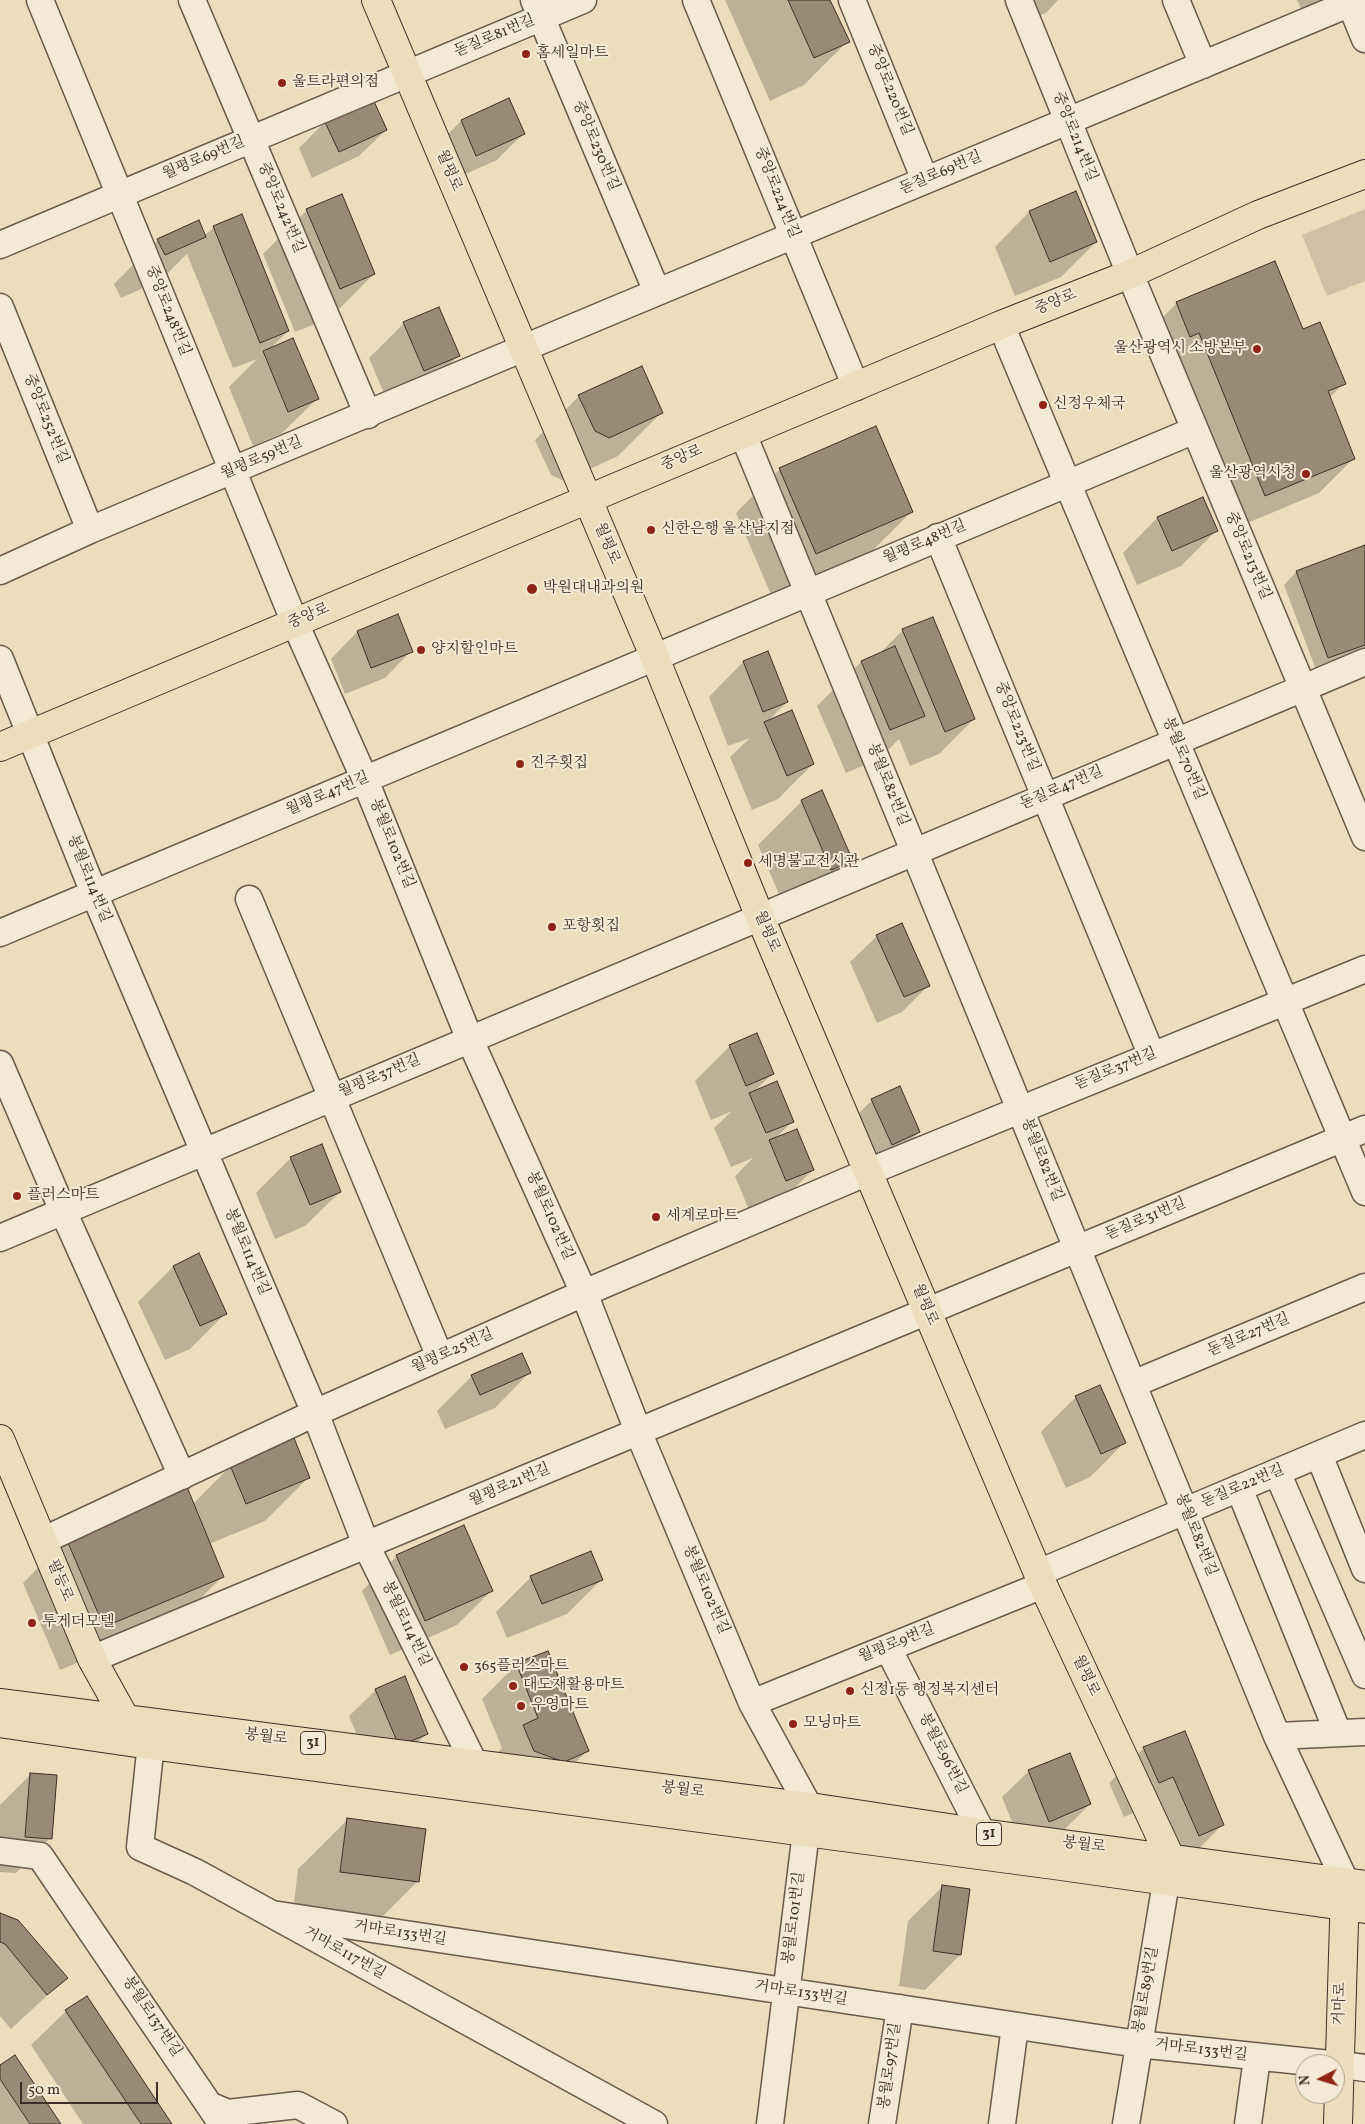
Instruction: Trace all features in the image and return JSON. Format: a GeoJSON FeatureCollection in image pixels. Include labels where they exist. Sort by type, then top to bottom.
{"type":"FeatureCollection","features":[{"type":"Feature","properties":{"kind":"main road","name":"월평로"},"geometry":{"type":"LineString","coordinates":[[376,0],[655,658],[760,917],[926,1311],[1040,1579],[1168,1869]]}},
{"type":"Feature","properties":{"kind":"main road","name":"중앙로"},"geometry":{"type":"LineString","coordinates":[[0,747],[1001,325],[1130,274],[1258,215],[1365,174]]}},
{"type":"Feature","properties":{"kind":"main road","name":"팔등로"},"geometry":{"type":"LineString","coordinates":[[0,1439],[92,1659],[126,1720]]}},
{"type":"Feature","properties":{"kind":"main road","name":"봉월로"},"geometry":{"type":"LineString","coordinates":[[0,1703],[126,1720],[152,1734],[474,1764],[744,1811],[807,1819],[982,1833],[1168,1869],[1355,1896]]}},
{"type":"Feature","properties":{"kind":"main road"},"geometry":{"type":"LineString","coordinates":[[0,1723],[152,1734],[744,1811]]}},
{"type":"Feature","properties":{"kind":"main road"},"geometry":{"type":"LineString","coordinates":[[807,1819],[1168,1869]]}},
{"type":"Feature","properties":{"kind":"main road","name":"거마로"},"geometry":{"type":"LineString","coordinates":[[1343,2054],[1355,1896]]}},
{"type":"Feature","properties":{"kind":"main road","name":"거마로"},"geometry":{"type":"LineString","coordinates":[[1338,2124],[1339,2104]]}},
{"type":"Feature","properties":{"kind":"street","name":"중앙로248번길"},"geometry":{"type":"LineString","coordinates":[[40,0],[294,623]]}},
{"type":"Feature","properties":{"kind":"street","name":"중앙로242번길"},"geometry":{"type":"LineString","coordinates":[[192,0],[368,415]]}},
{"type":"Feature","properties":{"kind":"street","name":"돋질로81번길"},"geometry":{"type":"LineString","coordinates":[[407,74],[538,9],[583,0]]}},
{"type":"Feature","properties":{"kind":"street","name":"중앙로224번길"},"geometry":{"type":"LineString","coordinates":[[696,0],[856,387]]}},
{"type":"Feature","properties":{"kind":"street","name":"중앙로220번길"},"geometry":{"type":"LineString","coordinates":[[852,0],[926,180]]}},
{"type":"Feature","properties":{"kind":"street","name":"중앙로214번길"},"geometry":{"type":"LineString","coordinates":[[1019,0],[1130,274]]}},
{"type":"Feature","properties":{"kind":"street"},"geometry":{"type":"LineString","coordinates":[[1176,0],[1203,65]]}},
{"type":"Feature","properties":{"kind":"street","name":"돋질로69번길"},"geometry":{"type":"LineString","coordinates":[[524,350],[657,292],[1352,1]]}},
{"type":"Feature","properties":{"kind":"street"},"geometry":{"type":"LineString","coordinates":[[1352,1],[1365,39]]}},
{"type":"Feature","properties":{"kind":"street","name":"중앙로230번길"},"geometry":{"type":"LineString","coordinates":[[538,9],[657,292]]}},
{"type":"Feature","properties":{"kind":"street","name":"월평로69번길"},"geometry":{"type":"LineString","coordinates":[[0,245],[407,74]]}},
{"type":"Feature","properties":{"kind":"street","name":"중앙로213번길"},"geometry":{"type":"LineString","coordinates":[[1130,274],[1365,837]]}},
{"type":"Feature","properties":{"kind":"street","name":"중앙로252번길"},"geometry":{"type":"LineString","coordinates":[[0,307],[90,530]]}},
{"type":"Feature","properties":{"kind":"street","name":"봉월로70번길"},"geometry":{"type":"LineString","coordinates":[[1001,325],[1285,1001],[1354,1134],[1365,1192]]}},
{"type":"Feature","properties":{"kind":"street","name":"월평로59번길"},"geometry":{"type":"LineString","coordinates":[[0,571],[90,530],[524,350]]}},
{"type":"Feature","properties":{"kind":"street","name":"월평로48번길"},"geometry":{"type":"LineString","coordinates":[[655,658],[1195,430]]}},
{"type":"Feature","properties":{"kind":"street","name":"봉월로82번길"},"geometry":{"type":"LineString","coordinates":[[743,434],[1277,1736],[1355,1896]]}},
{"type":"Feature","properties":{"kind":"street","name":"중앙로223번길"},"geometry":{"type":"LineString","coordinates":[[938,538],[1152,1056]]}},
{"type":"Feature","properties":{"kind":"street","name":"봉월로102번길"},"geometry":{"type":"LineString","coordinates":[[294,623],[365,780],[470,1040],[584,1294],[638,1431],[752,1702],[807,1819]]}},
{"type":"Feature","properties":{"kind":"street","name":"월평로47번길"},"geometry":{"type":"LineString","coordinates":[[0,933],[655,658]]}},
{"type":"Feature","properties":{"kind":"street","name":"봉월로114번길"},"geometry":{"type":"LineString","coordinates":[[0,659],[94,893],[202,1151],[315,1413],[367,1546],[474,1764]]}},
{"type":"Feature","properties":{"kind":"street","name":"돋질로47번길"},"geometry":{"type":"LineString","coordinates":[[760,917],[1365,662]]}},
{"type":"Feature","properties":{"kind":"street"},"geometry":{"type":"LineString","coordinates":[[249,899],[440,1357]]}},
{"type":"Feature","properties":{"kind":"street","name":"월평로37번길"},"geometry":{"type":"LineString","coordinates":[[0,1238],[202,1151],[760,917]]}},
{"type":"Feature","properties":{"kind":"street","name":"돋질로37번길"},"geometry":{"type":"LineString","coordinates":[[868,1172],[1365,968]]}},
{"type":"Feature","properties":{"kind":"street"},"geometry":{"type":"LineString","coordinates":[[0,1064],[63,1211],[182,1476]]}},
{"type":"Feature","properties":{"kind":"street","name":"돋질로31번길"},"geometry":{"type":"LineString","coordinates":[[926,1311],[1354,1134]]}},
{"type":"Feature","properties":{"kind":"street","name":"월평로25번길"},"geometry":{"type":"LineString","coordinates":[[42,1541],[315,1413],[440,1357],[868,1172]]}},
{"type":"Feature","properties":{"kind":"street","name":"돋질로27번길"},"geometry":{"type":"LineString","coordinates":[[1133,1384],[1365,1287]]}},
{"type":"Feature","properties":{"kind":"street","name":"월평로21번길"},"geometry":{"type":"LineString","coordinates":[[92,1659],[367,1546],[926,1311]]}},
{"type":"Feature","properties":{"kind":"street","name":"돋질로22번길"},"geometry":{"type":"LineString","coordinates":[[1040,1579],[1185,1511],[1365,1435]]}},
{"type":"Feature","properties":{"kind":"street"},"geometry":{"type":"LineString","coordinates":[[1319,1455],[1365,1569]]}},
{"type":"Feature","properties":{"kind":"street"},"geometry":{"type":"LineString","coordinates":[[1277,1472],[1365,1675]]}},
{"type":"Feature","properties":{"kind":"street"},"geometry":{"type":"LineString","coordinates":[[1239,1488],[1338,1733]]}},
{"type":"Feature","properties":{"kind":"street","name":"월평로9번길"},"geometry":{"type":"LineString","coordinates":[[752,1702],[888,1648],[1040,1579]]}},
{"type":"Feature","properties":{"kind":"street","name":"봉월로96번길"},"geometry":{"type":"LineString","coordinates":[[888,1648],[982,1833]]}},
{"type":"Feature","properties":{"kind":"street"},"geometry":{"type":"LineString","coordinates":[[1277,1736],[1365,1732]]}},
{"type":"Feature","properties":{"kind":"street","name":"거마로117번길"},"geometry":{"type":"LineString","coordinates":[[152,1734],[140,1846],[195,1872],[654,2124]]}},
{"type":"Feature","properties":{"kind":"street","name":"봉월로101번길"},"geometry":{"type":"LineString","coordinates":[[770,2124],[807,1819]]}},
{"type":"Feature","properties":{"kind":"street","name":"봉월로137번길"},"geometry":{"type":"LineString","coordinates":[[0,1850],[40,1856],[216,2115],[298,2105],[334,2124]]}},
{"type":"Feature","properties":{"kind":"street","name":"봉월로89번길"},"geometry":{"type":"LineString","coordinates":[[1126,2124],[1168,1869]]}},
{"type":"Feature","properties":{"kind":"street","name":"거마로133번길"},"geometry":{"type":"LineString","coordinates":[[272,1914],[1138,2044],[1295,2061]]}},
{"type":"Feature","properties":{"kind":"street","name":"봉월로97번길"},"geometry":{"type":"LineString","coordinates":[[882,2124],[900,2008]]}},
{"type":"Feature","properties":{"kind":"street"},"geometry":{"type":"LineString","coordinates":[[1002,2124],[1015,2026]]}},
{"type":"Feature","properties":{"kind":"street"},"geometry":{"type":"LineString","coordinates":[[1248,2124],[1256,2058]]}},
{"type":"Feature","properties":{"kind":"shaded area"},"geometry":{"type":"Polygon","coordinates":[[[1365,209],[1365,281],[1327,296],[1302,235],[1365,209]]]}},
{"type":"Feature","properties":{"kind":"building"},"geometry":{"type":"Polygon","coordinates":[[[788,0],[830,0],[850,42],[814,58],[788,0]]]}},
{"type":"Feature","properties":{"kind":"building"},"geometry":{"type":"Polygon","coordinates":[[[509,98],[525,134],[476,156],[461,120],[509,98]]]}},
{"type":"Feature","properties":{"kind":"building"},"geometry":{"type":"Polygon","coordinates":[[[373,99],[387,130],[339,152],[324,120],[373,99]]]}},
{"type":"Feature","properties":{"kind":"building"},"geometry":{"type":"Polygon","coordinates":[[[1076,191],[1097,242],[1050,262],[1029,211],[1076,191]]]}},
{"type":"Feature","properties":{"kind":"building"},"geometry":{"type":"Polygon","coordinates":[[[342,194],[375,274],[340,289],[306,209],[342,194]]]}},
{"type":"Feature","properties":{"kind":"building"},"geometry":{"type":"Polygon","coordinates":[[[242,214],[289,331],[260,343],[213,226],[242,214]]]}},
{"type":"Feature","properties":{"kind":"building"},"geometry":{"type":"Polygon","coordinates":[[[199,220],[206,237],[165,255],[157,239],[199,220]]]}},
{"type":"Feature","properties":{"kind":"building"},"geometry":{"type":"Polygon","coordinates":[[[1275,261],[1303,329],[1320,322],[1346,384],[1328,391],[1355,459],[1265,496],[1199,333],[1190,337],[1176,302],[1275,261]]]}},
{"type":"Feature","properties":{"kind":"building"},"geometry":{"type":"Polygon","coordinates":[[[439,307],[460,356],[424,371],[403,322],[439,307]]]}},
{"type":"Feature","properties":{"kind":"building"},"geometry":{"type":"Polygon","coordinates":[[[293,338],[319,399],[288,412],[263,351],[293,338]]]}},
{"type":"Feature","properties":{"kind":"building"},"geometry":{"type":"Polygon","coordinates":[[[642,366],[663,413],[609,438],[595,431],[578,395],[642,366]]]}},
{"type":"Feature","properties":{"kind":"building"},"geometry":{"type":"Polygon","coordinates":[[[876,426],[913,512],[816,554],[779,468],[876,426]]]}},
{"type":"Feature","properties":{"kind":"building"},"geometry":{"type":"Polygon","coordinates":[[[1203,497],[1218,531],[1172,551],[1157,517],[1203,497]]]}},
{"type":"Feature","properties":{"kind":"building"},"geometry":{"type":"Polygon","coordinates":[[[1365,545],[1365,645],[1328,658],[1296,571],[1365,545]]]}},
{"type":"Feature","properties":{"kind":"building"},"geometry":{"type":"Polygon","coordinates":[[[398,614],[413,652],[371,668],[357,631],[398,614]]]}},
{"type":"Feature","properties":{"kind":"building"},"geometry":{"type":"Polygon","coordinates":[[[933,617],[975,719],[945,732],[902,629],[933,617]]]}},
{"type":"Feature","properties":{"kind":"building"},"geometry":{"type":"Polygon","coordinates":[[[895,646],[925,716],[890,730],[861,661],[895,646]]]}},
{"type":"Feature","properties":{"kind":"building"},"geometry":{"type":"Polygon","coordinates":[[[768,651],[788,702],[763,712],[743,661],[768,651]]]}},
{"type":"Feature","properties":{"kind":"building"},"geometry":{"type":"Polygon","coordinates":[[[792,710],[814,764],[787,776],[764,722],[792,710]]]}},
{"type":"Feature","properties":{"kind":"building"},"geometry":{"type":"Polygon","coordinates":[[[822,790],[853,861],[831,870],[801,800],[822,790]]]}},
{"type":"Feature","properties":{"kind":"building"},"geometry":{"type":"Polygon","coordinates":[[[902,923],[930,986],[904,997],[876,935],[902,923]]]}},
{"type":"Feature","properties":{"kind":"building"},"geometry":{"type":"Polygon","coordinates":[[[757,1033],[774,1074],[746,1086],[729,1045],[757,1033]]]}},
{"type":"Feature","properties":{"kind":"building"},"geometry":{"type":"Polygon","coordinates":[[[777,1081],[794,1122],[766,1133],[749,1093],[777,1081]]]}},
{"type":"Feature","properties":{"kind":"building"},"geometry":{"type":"Polygon","coordinates":[[[900,1086],[920,1132],[892,1145],[871,1099],[900,1086]]]}},
{"type":"Feature","properties":{"kind":"building"},"geometry":{"type":"Polygon","coordinates":[[[797,1129],[814,1170],[786,1181],[769,1140],[797,1129]]]}},
{"type":"Feature","properties":{"kind":"building"},"geometry":{"type":"Polygon","coordinates":[[[322,1144],[341,1192],[310,1205],[290,1157],[322,1144]]]}},
{"type":"Feature","properties":{"kind":"building"},"geometry":{"type":"Polygon","coordinates":[[[199,1253],[227,1314],[200,1326],[173,1266],[199,1253]]]}},
{"type":"Feature","properties":{"kind":"building"},"geometry":{"type":"Polygon","coordinates":[[[522,1353],[531,1373],[480,1395],[471,1375],[522,1353]]]}},
{"type":"Feature","properties":{"kind":"building"},"geometry":{"type":"Polygon","coordinates":[[[1100,1385],[1126,1443],[1101,1454],[1075,1396],[1100,1385]]]}},
{"type":"Feature","properties":{"kind":"building"},"geometry":{"type":"Polygon","coordinates":[[[294,1438],[310,1478],[246,1504],[230,1465],[294,1438]]]}},
{"type":"Feature","properties":{"kind":"building"},"geometry":{"type":"Polygon","coordinates":[[[187,1487],[224,1577],[104,1627],[66,1538],[187,1487]]]}},
{"type":"Feature","properties":{"kind":"building"},"geometry":{"type":"Polygon","coordinates":[[[464,1525],[493,1591],[425,1621],[396,1555],[464,1525]]]}},
{"type":"Feature","properties":{"kind":"building"},"geometry":{"type":"Polygon","coordinates":[[[591,1551],[603,1580],[542,1604],[530,1576],[591,1551]]]}},
{"type":"Feature","properties":{"kind":"building"},"geometry":{"type":"Polygon","coordinates":[[[548,1651],[589,1751],[564,1762],[534,1751],[523,1725],[538,1718],[516,1663],[548,1651]]]}},
{"type":"Feature","properties":{"kind":"building"},"geometry":{"type":"Polygon","coordinates":[[[405,1676],[428,1734],[399,1746],[375,1689],[405,1676]]]}},
{"type":"Feature","properties":{"kind":"building"},"geometry":{"type":"Polygon","coordinates":[[[1185,1731],[1224,1825],[1199,1836],[1173,1777],[1159,1783],[1143,1747],[1185,1731]]]}},
{"type":"Feature","properties":{"kind":"building"},"geometry":{"type":"Polygon","coordinates":[[[1070,1753],[1091,1804],[1049,1822],[1028,1770],[1070,1753]]]}},
{"type":"Feature","properties":{"kind":"building"},"geometry":{"type":"Polygon","coordinates":[[[30,1773],[57,1775],[52,1839],[25,1837],[30,1773]]]}},
{"type":"Feature","properties":{"kind":"building"},"geometry":{"type":"Polygon","coordinates":[[[347,1818],[426,1829],[419,1882],[340,1872],[347,1818]]]}},
{"type":"Feature","properties":{"kind":"building"},"geometry":{"type":"Polygon","coordinates":[[[942,1885],[970,1889],[961,1955],[933,1951],[942,1885]]]}},
{"type":"Feature","properties":{"kind":"building"},"geometry":{"type":"Polygon","coordinates":[[[0,1913],[18,1920],[68,1978],[47,1995],[5,1944],[0,1942],[0,1913]]]}},
{"type":"Feature","properties":{"kind":"building"},"geometry":{"type":"Polygon","coordinates":[[[87,1996],[172,2124],[141,2124],[65,2010],[87,1996]]]}},
{"type":"Feature","properties":{"kind":"building"},"geometry":{"type":"Polygon","coordinates":[[[15,2055],[61,2124],[30,2124],[0,2079],[0,2065],[15,2055]]]}},
{"type":"Feature","properties":{"kind":"place","name":"홈세일마트"},"geometry":{"type":"Point","coordinates":[526,54]}},
{"type":"Feature","properties":{"kind":"place","name":"울트라편의점"},"geometry":{"type":"Point","coordinates":[282,83]}},
{"type":"Feature","properties":{"kind":"place","name":"울산광역시 소방본부"},"geometry":{"type":"Point","coordinates":[1257,349]}},
{"type":"Feature","properties":{"kind":"place","name":"신정우체국"},"geometry":{"type":"Point","coordinates":[1043,405]}},
{"type":"Feature","properties":{"kind":"place","name":"울산광역시청"},"geometry":{"type":"Point","coordinates":[1306,474]}},
{"type":"Feature","properties":{"kind":"place","name":"신한은행 울산남지점"},"geometry":{"type":"Point","coordinates":[651,530]}},
{"type":"Feature","properties":{"kind":"place","name":"박원대내과의원"},"geometry":{"type":"Point","coordinates":[532,589]}},
{"type":"Feature","properties":{"kind":"place","name":"양지할인마트"},"geometry":{"type":"Point","coordinates":[421,650]}},
{"type":"Feature","properties":{"kind":"place","name":"진주횟집"},"geometry":{"type":"Point","coordinates":[520,764]}},
{"type":"Feature","properties":{"kind":"place","name":"세명불교전시관"},"geometry":{"type":"Point","coordinates":[748,863]}},
{"type":"Feature","properties":{"kind":"place","name":"포항횟집"},"geometry":{"type":"Point","coordinates":[552,927]}},
{"type":"Feature","properties":{"kind":"place","name":"플러스마트"},"geometry":{"type":"Point","coordinates":[17,1196]}},
{"type":"Feature","properties":{"kind":"place","name":"세계로마트"},"geometry":{"type":"Point","coordinates":[656,1217]}},
{"type":"Feature","properties":{"kind":"place","name":"투게더모텔"},"geometry":{"type":"Point","coordinates":[32,1623]}},
{"type":"Feature","properties":{"kind":"place","name":"365플러스마트"},"geometry":{"type":"Point","coordinates":[464,1667]}},
{"type":"Feature","properties":{"kind":"place","name":"대도재활용마트"},"geometry":{"type":"Point","coordinates":[513,1686]}},
{"type":"Feature","properties":{"kind":"place","name":"신정1동 행정복지센터"},"geometry":{"type":"Point","coordinates":[850,1691]}},
{"type":"Feature","properties":{"kind":"place","name":"우영마트"},"geometry":{"type":"Point","coordinates":[521,1706]}},
{"type":"Feature","properties":{"kind":"place","name":"모닝마트"},"geometry":{"type":"Point","coordinates":[793,1724]}}]}
